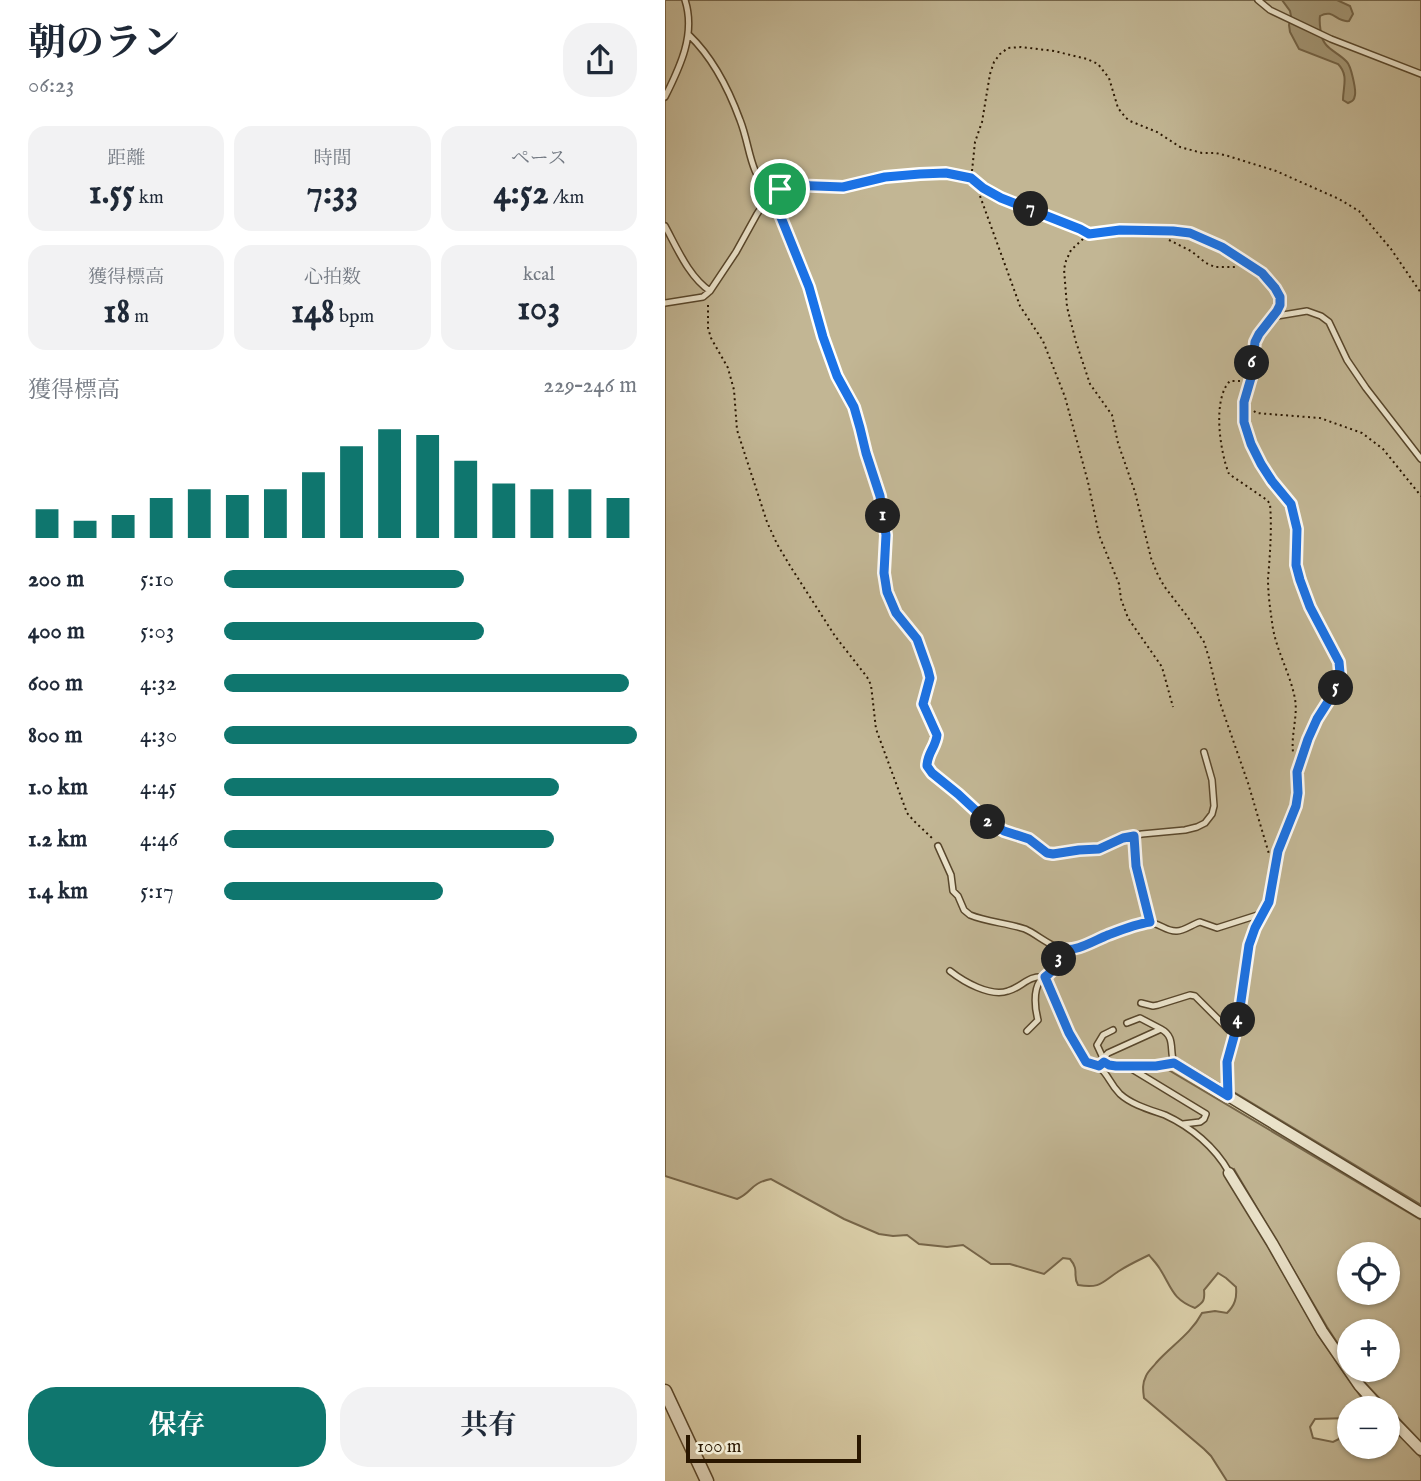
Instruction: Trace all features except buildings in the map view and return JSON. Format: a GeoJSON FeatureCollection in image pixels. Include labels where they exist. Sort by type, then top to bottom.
{"type":"FeatureCollection","features":[{"type":"Feature","properties":{"kind":"street"},"geometry":{"type":"LineString","coordinates":[[1174,1063],[1421,1213]]}},
{"type":"Feature","properties":{"kind":"street"},"geometry":{"type":"LineString","coordinates":[[1229,1172],[1322,1331],[1369,1396]]}},
{"type":"Feature","properties":{"kind":"street"},"geometry":{"type":"LineString","coordinates":[[665,1391],[707,1481]]}},
{"type":"Feature","properties":{"kind":"street"},"geometry":{"type":"LineString","coordinates":[[1400,1428],[1421,1450]]}},
{"type":"Feature","properties":{"kind":"lane"},"geometry":{"type":"LineString","coordinates":[[665,97],[687,45],[689,20],[685,0]]}},
{"type":"Feature","properties":{"kind":"lane"},"geometry":{"type":"LineString","coordinates":[[1258,0],[1278,14],[1331,39],[1421,74]]}},
{"type":"Feature","properties":{"kind":"lane"},"geometry":{"type":"LineString","coordinates":[[689,35],[709,60],[729,94],[741,122],[757,178],[772,195]]}},
{"type":"Feature","properties":{"kind":"lane"},"geometry":{"type":"LineString","coordinates":[[665,303],[703,297],[710,291],[757,214],[772,195],[789,185],[843,187],[885,177],[946,173],[973,180],[1001,198],[1089,234],[1120,230],[1190,233],[1222,247],[1262,273],[1279,293],[1280,305],[1255,342],[1251,378],[1244,402],[1244,422],[1261,464],[1291,504],[1297,529],[1296,565],[1300,580],[1310,607],[1339,662],[1340,673],[1339,681],[1308,739],[1297,772],[1296,806],[1278,851],[1271,895],[1249,945],[1238,1022],[1227,1062],[1228,1096]]}},
{"type":"Feature","properties":{"kind":"lane"},"geometry":{"type":"LineString","coordinates":[[665,226],[689,268],[710,291]]}},
{"type":"Feature","properties":{"kind":"lane"},"geometry":{"type":"LineString","coordinates":[[1272,319],[1283,314],[1307,311],[1329,322],[1347,360],[1421,458]]}},
{"type":"Feature","properties":{"kind":"lane"},"geometry":{"type":"LineString","coordinates":[[1029,839],[1047,853],[1053,854],[1099,849],[1123,838],[1197,827],[1209,819],[1214,806],[1212,780],[1204,752]]}},
{"type":"Feature","properties":{"kind":"lane"},"geometry":{"type":"LineString","coordinates":[[1134,836],[1136,866],[1150,922]]}},
{"type":"Feature","properties":{"kind":"lane"},"geometry":{"type":"LineString","coordinates":[[937,846],[951,875],[953,891],[970,915],[1025,930],[1069,951],[1142,923],[1150,922],[1174,932],[1200,922],[1217,928],[1264,913]]}},
{"type":"Feature","properties":{"kind":"lane"},"geometry":{"type":"LineString","coordinates":[[1027,1031],[1038,1020],[1035,1009],[1037,988],[1052,972],[1061,949]]}},
{"type":"Feature","properties":{"kind":"lane"},"geometry":{"type":"LineString","coordinates":[[950,971],[975,987],[1002,993],[1028,979],[1045,977]]}},
{"type":"Feature","properties":{"kind":"lane"},"geometry":{"type":"LineString","coordinates":[[1045,977],[1069,1033],[1086,1062],[1127,1066],[1174,1063],[1171,1056],[1173,1046],[1166,1032],[1140,1018],[1127,1023]]}},
{"type":"Feature","properties":{"kind":"lane"},"geometry":{"type":"LineString","coordinates":[[1140,1003],[1153,1006],[1190,995],[1195,996],[1233,1034]]}},
{"type":"Feature","properties":{"kind":"lane"},"geometry":{"type":"LineString","coordinates":[[1113,1030],[1103,1035],[1097,1045],[1102,1062],[1121,1095],[1183,1124],[1216,1151],[1229,1172]]}},
{"type":"Feature","properties":{"kind":"lane"},"geometry":{"type":"LineString","coordinates":[[1102,1062],[1108,1053],[1161,1030]]}},
{"type":"Feature","properties":{"kind":"lane"},"geometry":{"type":"LineString","coordinates":[[1127,1066],[1206,1114],[1200,1122],[1183,1124]]}},
{"type":"Feature","properties":{"kind":"path"},"geometry":{"type":"LineString","coordinates":[[1173,707],[1162,667],[1124,609],[1119,584],[1099,535],[1089,482],[1065,397],[1043,341],[1020,306],[973,180],[975,142],[982,122],[994,62],[1008,48],[1021,47],[1054,51],[1092,61],[1102,68],[1113,88],[1118,107],[1130,121],[1191,151],[1216,153],[1276,171],[1359,211],[1385,241],[1421,293]]}},
{"type":"Feature","properties":{"kind":"path"},"geometry":{"type":"LineString","coordinates":[[772,195],[809,287],[837,376],[854,407],[880,496],[886,535],[884,573],[887,592],[896,613],[917,639],[928,670],[930,678],[923,704],[937,735],[927,766],[996,827],[1029,839]]}},
{"type":"Feature","properties":{"kind":"path"},"geometry":{"type":"LineString","coordinates":[[1150,231],[1159,233],[1215,267],[1248,266]]}},
{"type":"Feature","properties":{"kind":"path"},"geometry":{"type":"LineString","coordinates":[[1089,234],[1071,250],[1064,269],[1067,307],[1076,342],[1090,384],[1112,415],[1157,573],[1203,642],[1209,658],[1219,700],[1248,783],[1273,872]]}},
{"type":"Feature","properties":{"kind":"path"},"geometry":{"type":"LineString","coordinates":[[710,291],[708,328],[734,390],[737,430],[767,522],[783,555],[835,636],[867,677],[871,685],[878,736],[907,813],[933,837],[937,846]]}},
{"type":"Feature","properties":{"kind":"shaded area"},"geometry":{"type":"Polygon","coordinates":[[[665,0],[1421,0],[1421,1205],[1177,1058],[1167,1069],[1421,1220],[1421,1442],[1400,1420],[1400,1396],[1377,1396],[1364,1382],[1400,1382],[1400,1319],[1337,1319],[1337,1342],[1234,1169],[1225,1174],[1337,1362],[1337,1382],[1351,1382],[1360,1396],[1337,1396],[1337,1418],[1315,1419],[1310,1427],[1313,1438],[1333,1442],[1337,1440],[1337,1459],[1400,1459],[1400,1435],[1421,1458],[1421,1481],[1227,1481],[1204,1449],[1144,1398],[1143,1384],[1148,1372],[1181,1340],[1202,1313],[1227,1313],[1232,1307],[1236,1298],[1236,1287],[1218,1273],[1204,1290],[1204,1299],[1195,1308],[1177,1297],[1149,1255],[1101,1284],[1078,1285],[1075,1267],[1070,1259],[1063,1258],[1044,1274],[1010,1264],[991,1264],[963,1245],[947,1247],[919,1244],[907,1235],[879,1234],[844,1219],[771,1179],[759,1183],[737,1199],[665,1176],[665,0]]]}},
{"type":"Feature","properties":{"kind":"shaded area"},"geometry":{"type":"Polygon","coordinates":[[[1282,0],[1337,0],[1350,6],[1353,14],[1349,21],[1325,14],[1320,16],[1320,22],[1325,43],[1347,62],[1350,68],[1355,92],[1352,101],[1348,103],[1343,100],[1344,77],[1338,64],[1299,49],[1290,32],[1290,11],[1282,0]]]}},
{"type":"Feature","properties":{"kind":"route"},"geometry":{"type":"LineString","coordinates":[[946,173],[971,178],[1001,198],[1089,234],[1120,230],[1190,233],[1222,247],[1262,273],[1279,293],[1280,305],[1259,334],[1253,349],[1251,378],[1244,402],[1244,422],[1261,464],[1291,504],[1297,529],[1296,565],[1300,580],[1310,607],[1339,662],[1340,673],[1339,681],[1308,739],[1297,772],[1296,806],[1278,851],[1269,902],[1249,945],[1238,1022],[1227,1062],[1228,1096],[1174,1063],[1116,1066],[1104,1062],[1099,1066],[1086,1062],[1069,1033],[1045,977],[1052,972],[1061,949],[1076,949],[1108,935],[1150,922],[1136,866],[1134,836],[1099,849],[1047,853],[1029,839],[996,827],[929,771],[927,761],[937,735],[923,704],[930,678],[928,670],[917,639],[896,613],[887,592],[884,573],[886,535],[880,496],[854,407],[837,376],[809,287],[774,203],[772,195],[780,189],[789,185],[843,187],[885,177],[920,174],[946,173]]}}]}
